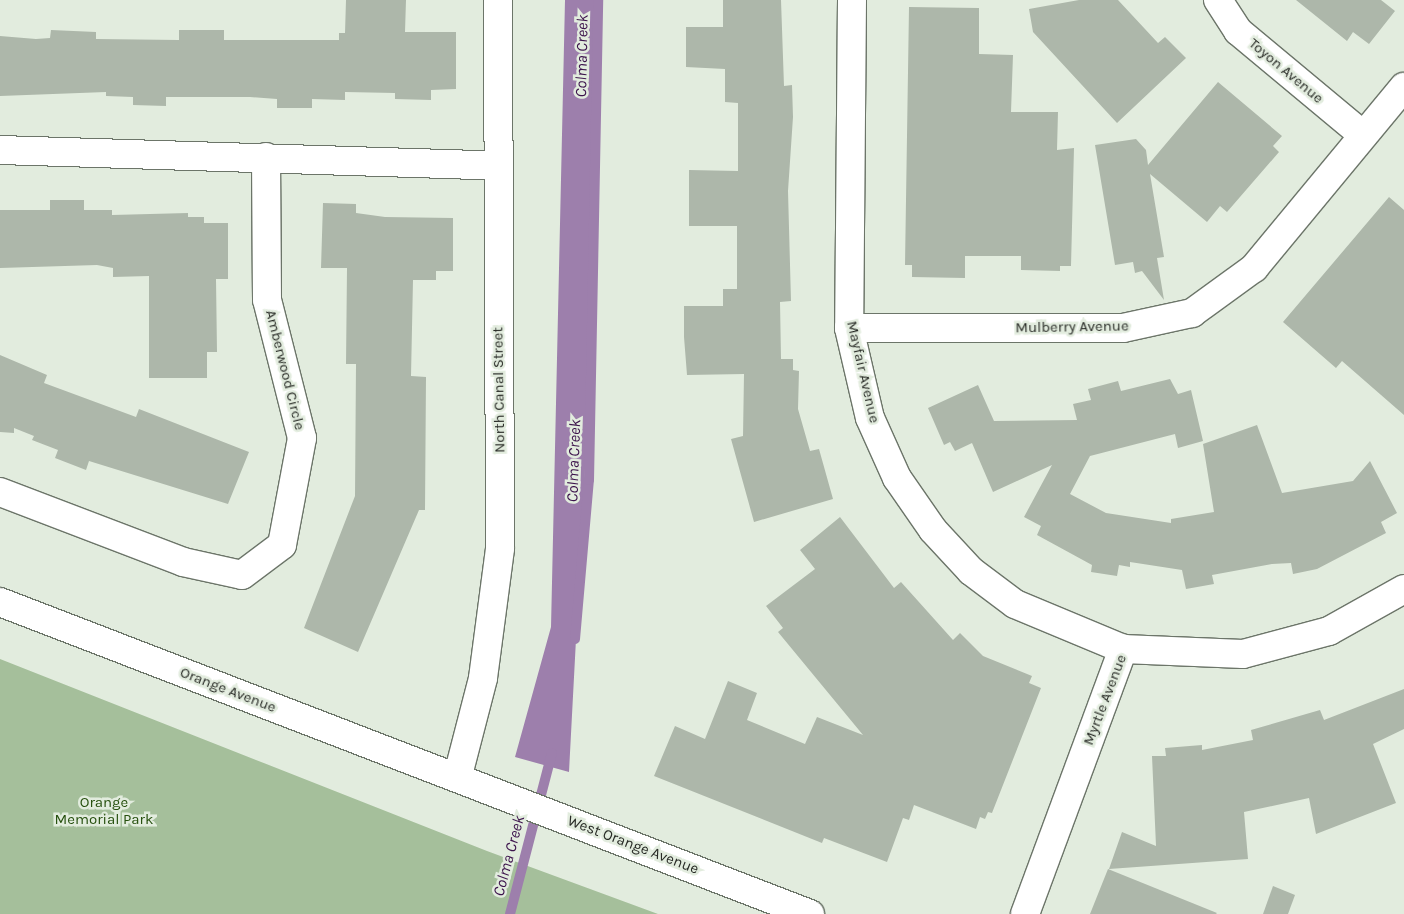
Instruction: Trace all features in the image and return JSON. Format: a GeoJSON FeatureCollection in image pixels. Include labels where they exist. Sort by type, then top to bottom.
{"type":"FeatureCollection","features":[{"type":"Feature","properties":{"kind":"street","name":"North Canal Street"},"geometry":{"type":"LineString","coordinates":[[458,775],[484,678],[500,548],[496,166],[498,0]]}},
{"type":"Feature","properties":{"kind":"street","name":"Mayfair Avenue"},"geometry":{"type":"LineString","coordinates":[[852,0],[849,328],[870,418],[897,478],[932,530],[971,571],[1015,604],[1123,649]]}},
{"type":"Feature","properties":{"kind":"street","name":"Toyon Avenue"},"geometry":{"type":"LineString","coordinates":[[1218,0],[1238,31],[1363,135]]}},
{"type":"Feature","properties":{"kind":"street","name":"Mulberry Avenue"},"geometry":{"type":"LineString","coordinates":[[849,328],[1123,328],[1192,312],[1254,268],[1404,87]]}},
{"type":"Feature","properties":{"kind":"street"},"geometry":{"type":"LineString","coordinates":[[0,150],[266,157],[496,166]]}},
{"type":"Feature","properties":{"kind":"street","name":"Amberwood Circle"},"geometry":{"type":"LineString","coordinates":[[0,492],[183,562],[242,575],[282,544],[302,438],[267,300],[266,157]]}},
{"type":"Feature","properties":{"kind":"street","name":"Myrtle Avenue"},"geometry":{"type":"LineString","coordinates":[[1025,914],[1123,649],[1243,654],[1329,631],[1404,588]]}},
{"type":"Feature","properties":{"kind":"street","name":"Orange Avenue"},"geometry":{"type":"LineString","coordinates":[[0,602],[458,775]]}},
{"type":"Feature","properties":{"kind":"street","name":"West Orange Avenue"},"geometry":{"type":"LineString","coordinates":[[458,775],[562,818],[810,914]]}},
{"type":"Feature","properties":{"kind":"green space","name":"Orange Memorial Park"},"geometry":{"type":"Polygon","coordinates":[[[0,659],[487,851],[658,914],[0,914],[0,659]]]}},
{"type":"Feature","properties":{"kind":"water"},"geometry":{"type":"Polygon","coordinates":[[[565,0],[598,0],[592,336],[569,772],[515,757],[551,627],[565,0]]]}},
{"type":"Feature","properties":{"kind":"building"},"geometry":{"type":"Polygon","coordinates":[[[346,0],[406,0],[405,32],[456,32],[456,89],[431,90],[431,100],[395,99],[395,93],[345,92],[345,100],[312,99],[312,108],[277,108],[277,99],[250,97],[166,97],[166,106],[133,105],[133,97],[106,96],[106,92],[0,96],[0,36],[36,39],[50,38],[51,30],[96,32],[96,39],[179,40],[179,30],[224,30],[224,40],[339,40],[339,33],[345,33],[346,0]]]}},
{"type":"Feature","properties":{"kind":"building"},"geometry":{"type":"Polygon","coordinates":[[[723,0],[781,0],[784,86],[792,85],[793,117],[788,191],[791,301],[780,302],[781,359],[793,359],[793,370],[799,371],[798,409],[810,451],[819,449],[833,499],[754,522],[731,439],[743,436],[744,374],[687,375],[684,337],[684,306],[723,306],[723,289],[737,289],[737,226],[689,226],[689,170],[738,171],[738,103],[725,102],[725,69],[686,67],[686,27],[723,27],[723,0]]]}},
{"type":"Feature","properties":{"kind":"building"},"geometry":{"type":"Polygon","coordinates":[[[1079,0],[1118,0],[1158,43],[1165,37],[1186,58],[1117,123],[1033,32],[1029,9],[1079,0]]]}},
{"type":"Feature","properties":{"kind":"building"},"geometry":{"type":"Polygon","coordinates":[[[1296,0],[1381,0],[1395,11],[1369,44],[1353,32],[1347,41],[1296,0]]]}},
{"type":"Feature","properties":{"kind":"building"},"geometry":{"type":"Polygon","coordinates":[[[909,7],[979,8],[979,54],[1013,55],[1011,112],[1058,112],[1057,150],[1074,148],[1071,266],[1060,266],[1060,271],[1021,270],[1021,256],[965,256],[965,278],[912,277],[912,265],[905,265],[909,7]]]}},
{"type":"Feature","properties":{"kind":"building"},"geometry":{"type":"Polygon","coordinates":[[[1218,82],[1282,136],[1273,146],[1279,152],[1227,212],[1220,206],[1207,222],[1150,174],[1164,257],[1157,258],[1164,300],[1142,271],[1135,273],[1133,262],[1115,265],[1095,145],[1136,139],[1146,150],[1148,165],[1218,82]]]}},
{"type":"Feature","properties":{"kind":"building"},"geometry":{"type":"Polygon","coordinates":[[[1389,197],[1404,210],[1404,415],[1342,361],[1336,368],[1283,322],[1389,197]]]}},
{"type":"Feature","properties":{"kind":"building"},"geometry":{"type":"Polygon","coordinates":[[[50,200],[84,200],[84,210],[112,210],[112,215],[188,213],[188,217],[204,217],[204,223],[228,223],[228,279],[216,279],[217,352],[207,352],[207,378],[149,378],[149,276],[113,277],[113,268],[97,265],[0,268],[0,210],[50,210],[50,200]]]}},
{"type":"Feature","properties":{"kind":"building"},"geometry":{"type":"Polygon","coordinates":[[[323,203],[356,204],[356,213],[385,217],[453,218],[453,271],[436,271],[436,280],[413,280],[411,376],[426,377],[425,510],[419,510],[358,652],[304,628],[355,496],[356,364],[346,364],[347,268],[321,268],[323,203]]]}},
{"type":"Feature","properties":{"kind":"building"},"geometry":{"type":"Polygon","coordinates":[[[0,355],[47,375],[44,383],[136,417],[139,409],[249,452],[228,504],[89,461],[86,470],[55,458],[58,450],[32,440],[34,436],[14,428],[14,433],[0,432],[0,355]]]}},
{"type":"Feature","properties":{"kind":"building"},"geometry":{"type":"Polygon","coordinates":[[[1170,379],[1178,394],[1191,390],[1203,441],[1178,448],[1175,434],[1090,456],[1070,494],[1106,513],[1171,523],[1171,519],[1214,512],[1203,444],[1257,425],[1282,493],[1353,481],[1370,461],[1397,513],[1381,522],[1386,533],[1317,569],[1293,574],[1291,563],[1272,564],[1212,575],[1214,584],[1186,589],[1182,570],[1130,562],[1130,567],[1119,565],[1117,576],[1091,572],[1092,565],[1037,535],[1041,526],[1024,517],[1052,465],[993,492],[972,443],[955,451],[950,442],[944,445],[928,408],[978,385],[994,421],[1077,420],[1073,404],[1091,400],[1088,389],[1118,381],[1121,391],[1170,379]]]}},
{"type":"Feature","properties":{"kind":"building"},"geometry":{"type":"Polygon","coordinates":[[[840,517],[894,588],[901,582],[953,640],[960,633],[983,656],[1032,676],[1029,683],[1041,688],[992,813],[988,812],[985,819],[980,817],[976,829],[914,805],[909,820],[903,818],[887,862],[824,838],[822,843],[654,776],[675,726],[705,739],[728,681],[757,693],[747,720],[805,744],[817,717],[863,735],[778,632],[783,628],[766,606],[815,569],[800,550],[840,517]]]}},
{"type":"Feature","properties":{"kind":"building"},"geometry":{"type":"Polygon","coordinates":[[[1404,689],[1404,729],[1373,744],[1396,803],[1316,834],[1309,798],[1244,812],[1248,859],[1109,869],[1122,832],[1156,846],[1152,756],[1166,756],[1165,748],[1202,745],[1202,750],[1253,740],[1251,730],[1320,710],[1324,720],[1404,689]]]}},
{"type":"Feature","properties":{"kind":"building"},"geometry":{"type":"Polygon","coordinates":[[[1108,869],[1217,913],[1090,914],[1108,869]]]}},
{"type":"Feature","properties":{"kind":"building"},"geometry":{"type":"Polygon","coordinates":[[[1273,886],[1295,895],[1288,914],[1263,914],[1273,886]]]}},
{"type":"Feature","properties":{"kind":"waterway","name":"Colma Creek"},"geometry":{"type":"LineString","coordinates":[[575,639],[589,480],[598,0]]}},
{"type":"Feature","properties":{"kind":"waterway","name":"Colma Creek"},"geometry":{"type":"LineString","coordinates":[[510,914],[552,753]]}}]}
